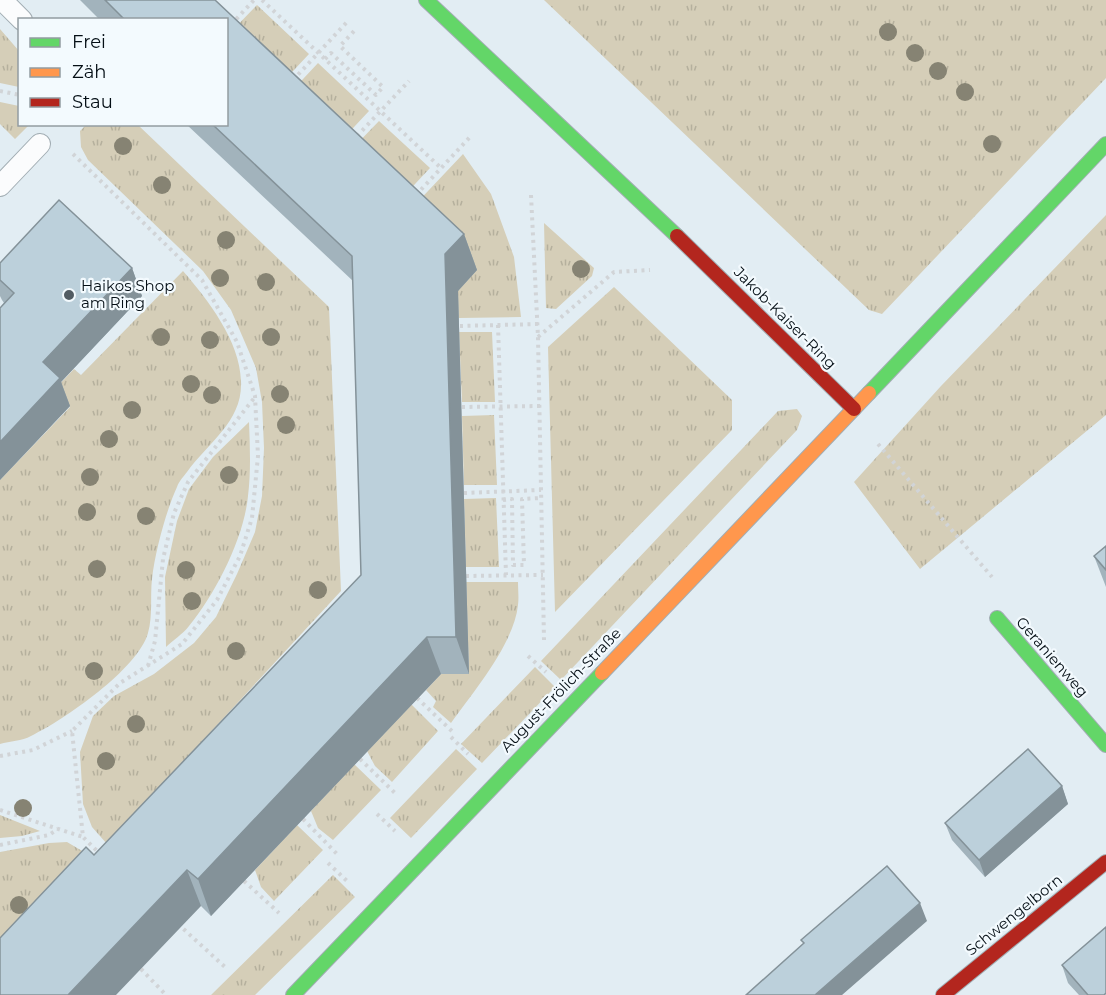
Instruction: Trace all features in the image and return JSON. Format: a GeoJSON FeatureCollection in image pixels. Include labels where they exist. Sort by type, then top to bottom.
{"type":"FeatureCollection","features":[{"type":"Feature","properties":{"kind":"street","name":"Jakob-Kaiser-Ring"},"geometry":{"type":"LineString","coordinates":[[426,0],[708,265],[854,409]]}},
{"type":"Feature","properties":{"kind":"street"},"geometry":{"type":"LineString","coordinates":[[854,409],[1106,144]]}},
{"type":"Feature","properties":{"kind":"street","name":"August-Frölich-Straße"},"geometry":{"type":"LineString","coordinates":[[292,995],[854,409]]}},
{"type":"Feature","properties":{"kind":"street","name":"Geranienweg"},"geometry":{"type":"LineString","coordinates":[[997,618],[1106,745]]}},
{"type":"Feature","properties":{"kind":"street","name":"Schwengelborn"},"geometry":{"type":"LineString","coordinates":[[943,995],[1106,862]]}},
{"type":"Feature","properties":{"kind":"lane"},"geometry":{"type":"LineString","coordinates":[[2,0],[20,18]]}},
{"type":"Feature","properties":{"kind":"lane"},"geometry":{"type":"LineString","coordinates":[[0,186],[40,144]]}},
{"type":"Feature","properties":{"kind":"path"},"geometry":{"type":"LineString","coordinates":[[228,28],[254,0]]}},
{"type":"Feature","properties":{"kind":"path"},"geometry":{"type":"LineString","coordinates":[[262,0],[441,168]]}},
{"type":"Feature","properties":{"kind":"path"},"geometry":{"type":"LineString","coordinates":[[291,82],[347,22]]}},
{"type":"Feature","properties":{"kind":"path"},"geometry":{"type":"LineString","coordinates":[[326,60],[331,53],[376,95],[384,87],[340,46],[355,30]]}},
{"type":"Feature","properties":{"kind":"path"},"geometry":{"type":"LineString","coordinates":[[353,141],[409,81]]}},
{"type":"Feature","properties":{"kind":"path"},"geometry":{"type":"LineString","coordinates":[[0,91],[18,95]]}},
{"type":"Feature","properties":{"kind":"path"},"geometry":{"type":"LineString","coordinates":[[414,197],[470,137]]}},
{"type":"Feature","properties":{"kind":"path"},"geometry":{"type":"LineString","coordinates":[[0,756],[33,750],[72,731],[120,683],[182,644],[216,600],[240,556],[252,518],[258,456],[255,396],[237,342],[202,280],[66,147]]}},
{"type":"Feature","properties":{"kind":"path"},"geometry":{"type":"LineString","coordinates":[[531,195],[538,324],[543,640]]}},
{"type":"Feature","properties":{"kind":"path"},"geometry":{"type":"LineString","coordinates":[[538,337],[614,272],[708,265]]}},
{"type":"Feature","properties":{"kind":"path"},"geometry":{"type":"LineString","coordinates":[[460,326],[538,324]]}},
{"type":"Feature","properties":{"kind":"path"},"geometry":{"type":"LineString","coordinates":[[498,325],[506,575]]}},
{"type":"Feature","properties":{"kind":"path"},"geometry":{"type":"LineString","coordinates":[[148,666],[155,641],[163,559],[174,513],[188,482],[255,396]]}},
{"type":"Feature","properties":{"kind":"path"},"geometry":{"type":"LineString","coordinates":[[462,407],[540,406]]}},
{"type":"Feature","properties":{"kind":"path"},"geometry":{"type":"LineString","coordinates":[[854,409],[874,440],[1014,603],[997,618]]}},
{"type":"Feature","properties":{"kind":"path"},"geometry":{"type":"LineString","coordinates":[[464,494],[541,490]]}},
{"type":"Feature","properties":{"kind":"path"},"geometry":{"type":"LineString","coordinates":[[503,500],[512,499],[513,565],[524,565],[522,499],[542,498]]}},
{"type":"Feature","properties":{"kind":"path"},"geometry":{"type":"LineString","coordinates":[[466,576],[543,575]]}},
{"type":"Feature","properties":{"kind":"path"},"geometry":{"type":"LineString","coordinates":[[417,698],[454,734]]}},
{"type":"Feature","properties":{"kind":"path"},"geometry":{"type":"LineString","coordinates":[[72,731],[82,837]]}},
{"type":"Feature","properties":{"kind":"path"},"geometry":{"type":"LineString","coordinates":[[360,759],[396,794]]}},
{"type":"Feature","properties":{"kind":"path"},"geometry":{"type":"LineString","coordinates":[[0,810],[82,837],[108,860]]}},
{"type":"Feature","properties":{"kind":"path"},"geometry":{"type":"LineString","coordinates":[[303,819],[338,854]]}},
{"type":"Feature","properties":{"kind":"path"},"geometry":{"type":"LineString","coordinates":[[0,845],[50,835],[58,829]]}},
{"type":"Feature","properties":{"kind":"path"},"geometry":{"type":"LineString","coordinates":[[244,881],[279,913]]}},
{"type":"Feature","properties":{"kind":"path"},"geometry":{"type":"LineString","coordinates":[[174,921],[225,967]]}},
{"type":"Feature","properties":{"kind":"path"},"geometry":{"type":"LineString","coordinates":[[141,969],[166,995]]}},
{"type":"Feature","properties":{"kind":"green space"},"geometry":{"type":"Polygon","coordinates":[[[544,0],[1106,0],[1106,78],[882,314],[869,310],[544,0]]]}},
{"type":"Feature","properties":{"kind":"green space"},"geometry":{"type":"Polygon","coordinates":[[[257,5],[309,54],[280,85],[228,35],[257,5]]]}},
{"type":"Feature","properties":{"kind":"green space"},"geometry":{"type":"Polygon","coordinates":[[[0,29],[18,50],[18,87],[0,83],[0,29]]]}},
{"type":"Feature","properties":{"kind":"green space"},"geometry":{"type":"Polygon","coordinates":[[[318,63],[369,111],[340,142],[289,94],[318,63]]]}},
{"type":"Feature","properties":{"kind":"green space"},"geometry":{"type":"Polygon","coordinates":[[[0,102],[18,106],[18,126],[28,126],[15,139],[0,124],[0,102]]]}},
{"type":"Feature","properties":{"kind":"green space"},"geometry":{"type":"Polygon","coordinates":[[[379,121],[430,168],[401,199],[350,151],[379,121]]]}},
{"type":"Feature","properties":{"kind":"green space"},"geometry":{"type":"Polygon","coordinates":[[[85,126],[139,126],[329,307],[341,591],[107,844],[92,827],[83,804],[80,752],[93,716],[114,696],[154,674],[194,643],[216,617],[255,532],[262,496],[264,448],[262,402],[256,368],[231,310],[203,271],[88,160],[81,147],[80,131],[85,126]]]}},
{"type":"Feature","properties":{"kind":"green space"},"geometry":{"type":"Polygon","coordinates":[[[463,154],[491,194],[514,257],[521,317],[459,318],[411,209],[463,154]]]}},
{"type":"Feature","properties":{"kind":"green space"},"geometry":{"type":"Polygon","coordinates":[[[1106,215],[1106,415],[920,569],[854,482],[941,386],[1106,215]]]}},
{"type":"Feature","properties":{"kind":"green space"},"geometry":{"type":"Polygon","coordinates":[[[544,223],[594,268],[592,276],[556,309],[546,308],[544,223]]]}},
{"type":"Feature","properties":{"kind":"green space"},"geometry":{"type":"Polygon","coordinates":[[[183,271],[212,308],[235,351],[241,381],[236,408],[223,430],[182,479],[173,497],[165,520],[152,579],[150,626],[141,647],[115,677],[80,706],[31,736],[0,744],[0,480],[70,407],[54,390],[74,369],[81,375],[183,271]]]}},
{"type":"Feature","properties":{"kind":"green space"},"geometry":{"type":"Polygon","coordinates":[[[614,287],[732,400],[732,430],[555,612],[548,347],[614,287]]]}},
{"type":"Feature","properties":{"kind":"green space"},"geometry":{"type":"Polygon","coordinates":[[[459,332],[492,332],[495,402],[462,402],[459,332]]]}},
{"type":"Feature","properties":{"kind":"green space"},"geometry":{"type":"Polygon","coordinates":[[[797,409],[802,416],[797,430],[561,680],[541,661],[778,411],[797,409]]]}},
{"type":"Feature","properties":{"kind":"green space"},"geometry":{"type":"Polygon","coordinates":[[[494,415],[497,485],[464,485],[462,416],[494,415]]]}},
{"type":"Feature","properties":{"kind":"green space"},"geometry":{"type":"Polygon","coordinates":[[[249,422],[248,496],[235,547],[199,613],[187,629],[166,647],[165,577],[177,521],[189,489],[213,457],[249,422]]]}},
{"type":"Feature","properties":{"kind":"green space"},"geometry":{"type":"Polygon","coordinates":[[[496,498],[499,567],[466,567],[464,499],[496,498]]]}},
{"type":"Feature","properties":{"kind":"green space"},"geometry":{"type":"Polygon","coordinates":[[[466,582],[518,582],[518,605],[515,620],[501,651],[451,723],[433,707],[436,701],[426,690],[441,674],[469,673],[466,582]]]}},
{"type":"Feature","properties":{"kind":"green space"},"geometry":{"type":"Polygon","coordinates":[[[535,667],[555,687],[482,763],[461,744],[535,667]]]}},
{"type":"Feature","properties":{"kind":"green space"},"geometry":{"type":"Polygon","coordinates":[[[411,704],[438,731],[392,782],[375,766],[367,751],[411,704]]]}},
{"type":"Feature","properties":{"kind":"green space"},"geometry":{"type":"Polygon","coordinates":[[[456,749],[477,769],[411,838],[390,818],[456,749]]]}},
{"type":"Feature","properties":{"kind":"green space"},"geometry":{"type":"Polygon","coordinates":[[[354,764],[381,790],[333,840],[318,828],[311,811],[354,764]]]}},
{"type":"Feature","properties":{"kind":"green space"},"geometry":{"type":"Polygon","coordinates":[[[0,815],[40,831],[22,836],[0,838],[0,815]]]}},
{"type":"Feature","properties":{"kind":"green space"},"geometry":{"type":"Polygon","coordinates":[[[297,825],[323,850],[274,901],[261,887],[255,870],[297,825]]]}},
{"type":"Feature","properties":{"kind":"green space"},"geometry":{"type":"Polygon","coordinates":[[[67,842],[89,855],[0,988],[0,852],[67,842]]]}},
{"type":"Feature","properties":{"kind":"green space"},"geometry":{"type":"Polygon","coordinates":[[[333,875],[355,897],[255,995],[211,995],[333,875]]]}},
{"type":"Feature","properties":{"kind":"building"},"geometry":{"type":"Polygon","coordinates":[[[105,0],[215,0],[464,234],[445,254],[456,637],[427,637],[198,879],[187,870],[68,995],[0,995],[0,938],[86,847],[94,855],[361,575],[352,256],[214,126],[228,126],[228,18],[123,18],[105,0]]]}},
{"type":"Feature","properties":{"kind":"building"},"geometry":{"type":"Polygon","coordinates":[[[59,200],[132,268],[43,362],[60,378],[0,442],[0,308],[14,293],[0,280],[0,263],[59,200]]]}},
{"type":"Feature","properties":{"kind":"building"},"geometry":{"type":"Polygon","coordinates":[[[1106,546],[1106,570],[1094,556],[1106,546]]]}},
{"type":"Feature","properties":{"kind":"building"},"geometry":{"type":"Polygon","coordinates":[[[1028,749],[1062,786],[979,860],[945,823],[1028,749]]]}},
{"type":"Feature","properties":{"kind":"building"},"geometry":{"type":"Polygon","coordinates":[[[887,866],[920,903],[815,995],[746,995],[804,943],[801,940],[887,866]]]}},
{"type":"Feature","properties":{"kind":"building"},"geometry":{"type":"Polygon","coordinates":[[[1106,927],[1106,993],[1088,995],[1062,965],[1106,927]]]}},
{"type":"Feature","properties":{"kind":"traffic: fast"},"geometry":{"type":"LineString","coordinates":[[426,0],[677,236]]}},
{"type":"Feature","properties":{"kind":"traffic: fast"},"geometry":{"type":"LineString","coordinates":[[869,393],[1106,144]]}},
{"type":"Feature","properties":{"kind":"traffic: fast"},"geometry":{"type":"LineString","coordinates":[[997,618],[1106,745]]}},
{"type":"Feature","properties":{"kind":"traffic: fast"},"geometry":{"type":"LineString","coordinates":[[293,995],[602,673]]}},
{"type":"Feature","properties":{"kind":"traffic: slow"},"geometry":{"type":"LineString","coordinates":[[602,673],[869,393]]}},
{"type":"Feature","properties":{"kind":"traffic: jam"},"geometry":{"type":"LineString","coordinates":[[677,236],[854,409]]}},
{"type":"Feature","properties":{"kind":"traffic: jam"},"geometry":{"type":"LineString","coordinates":[[943,995],[1106,862]]}},
{"type":"Feature","properties":{"kind":"place","name":"Haikos Shop am Ring"},"geometry":{"type":"Point","coordinates":[69,295]}}]}
